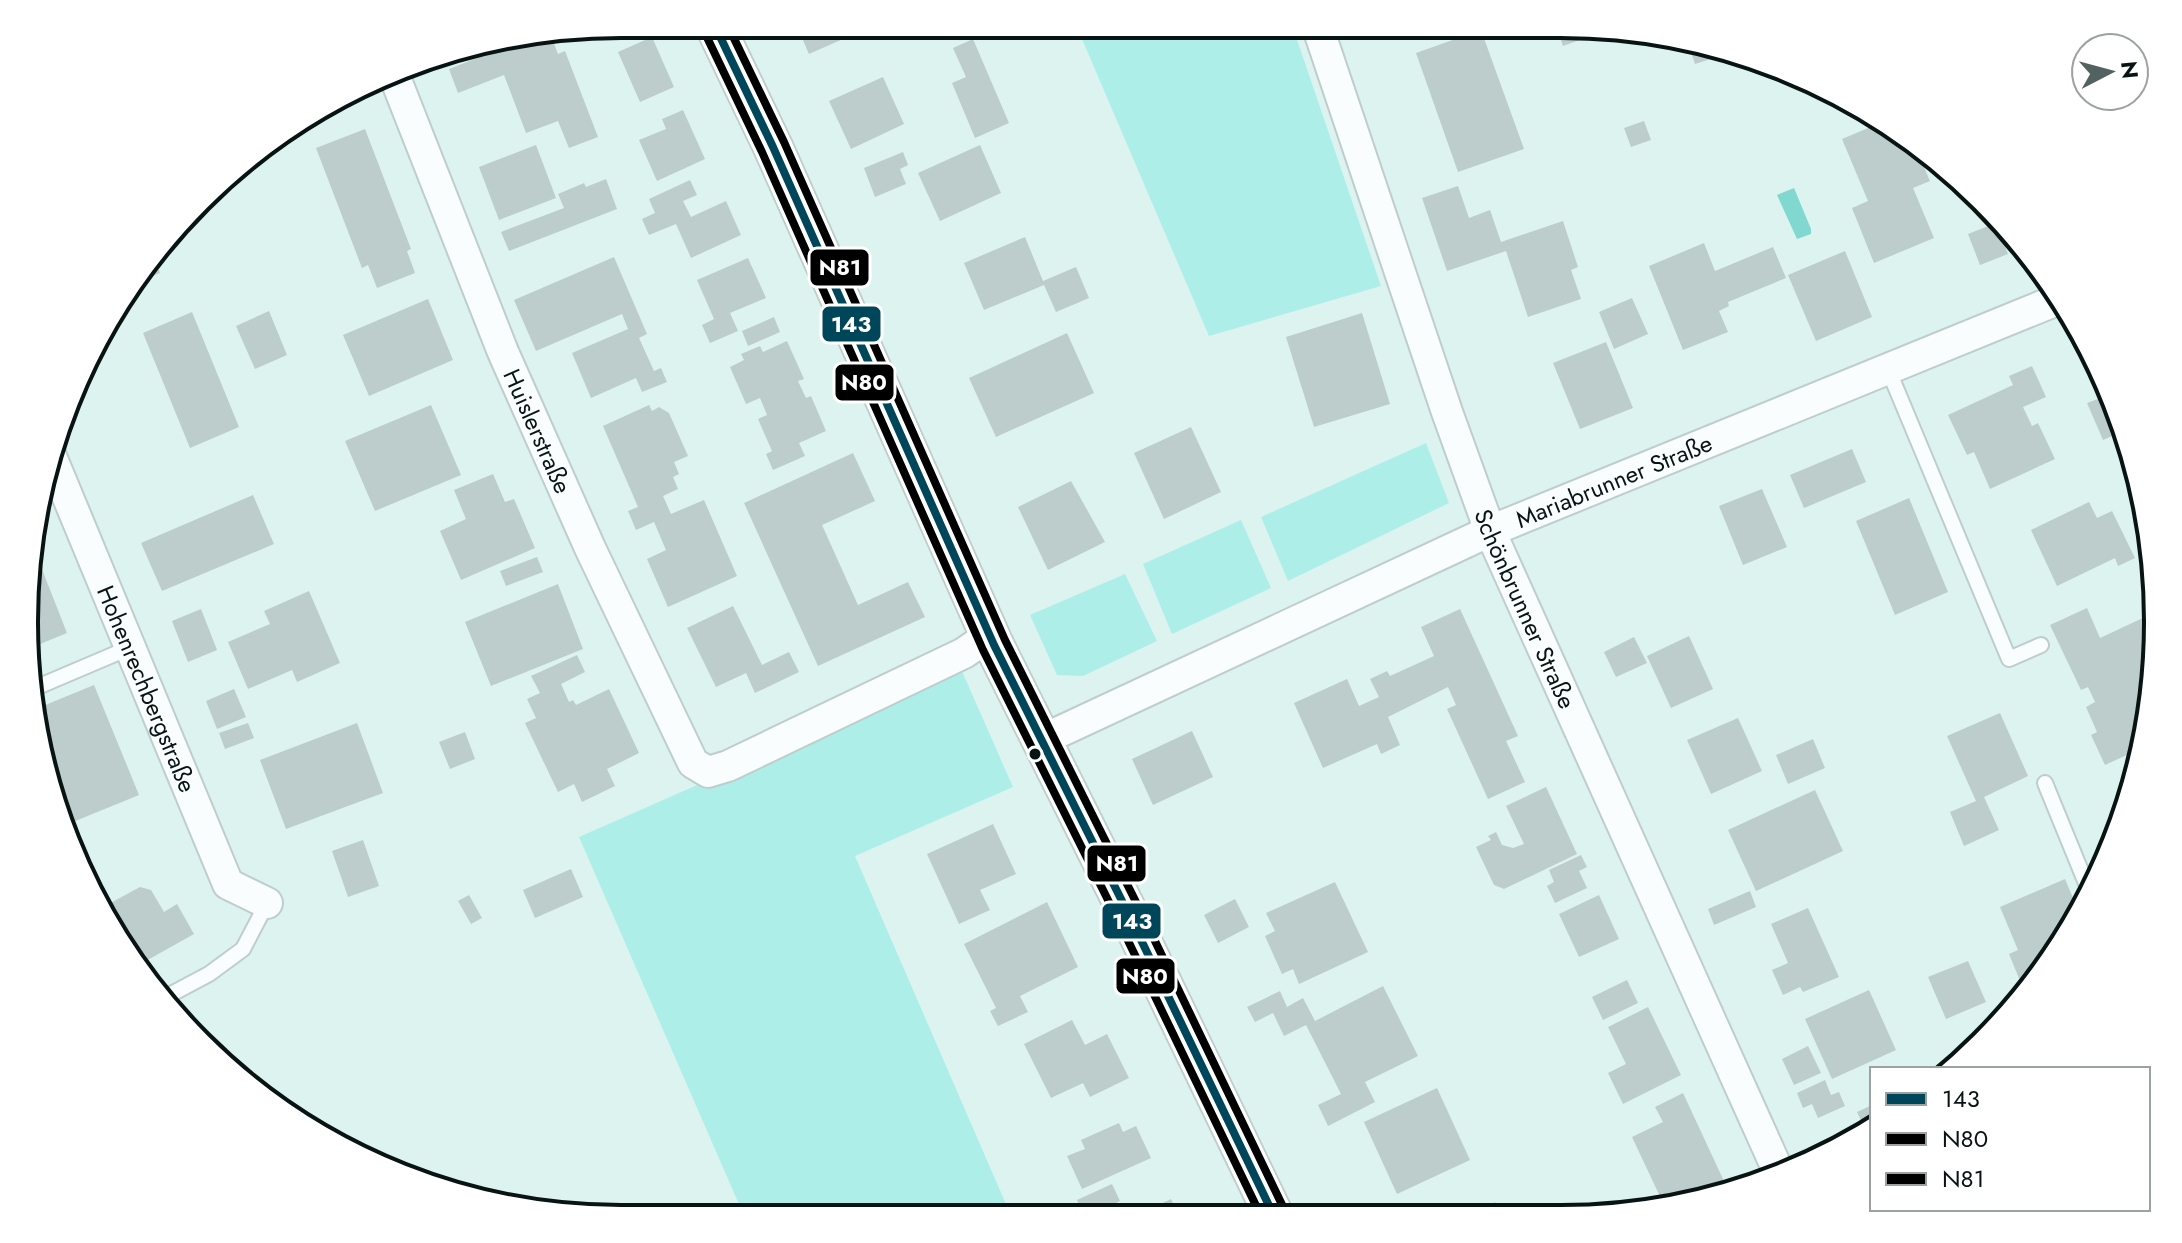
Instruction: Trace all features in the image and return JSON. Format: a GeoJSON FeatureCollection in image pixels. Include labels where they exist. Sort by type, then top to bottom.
{"type":"FeatureCollection","features":[{"type":"Feature","properties":{"kind":"street"},"geometry":{"type":"LineString","coordinates":[[721,38],[773,147],[990,635],[1269,1205]]}},
{"type":"Feature","properties":{"kind":"street","name":"Schönbrunner Straße"},"geometry":{"type":"LineString","coordinates":[[1321,38],[1490,531],[1775,1164]]}},
{"type":"Feature","properties":{"kind":"street","name":"Huislerstraße"},"geometry":{"type":"LineString","coordinates":[[397,82],[503,352],[590,548],[693,763],[708,772],[728,766],[964,653],[990,635]]}},
{"type":"Feature","properties":{"kind":"street","name":"Mariabrunner Straße"},"geometry":{"type":"LineString","coordinates":[[1042,740],[1490,531],[2050,303]]}},
{"type":"Feature","properties":{"kind":"street","name":"Hohenrechbergstraße"},"geometry":{"type":"LineString","coordinates":[[57,472],[228,884],[267,903]]}},
{"type":"Feature","properties":{"kind":"lane"},"geometry":{"type":"LineString","coordinates":[[1888,369],[2009,659],[2041,645]]}},
{"type":"Feature","properties":{"kind":"lane"},"geometry":{"type":"LineString","coordinates":[[42,685],[129,648]]}},
{"type":"Feature","properties":{"kind":"lane"},"geometry":{"type":"LineString","coordinates":[[2045,783],[2084,879]]}},
{"type":"Feature","properties":{"kind":"lane"},"geometry":{"type":"LineString","coordinates":[[173,993],[209,974],[243,949],[267,903]]}},
{"type":"Feature","properties":{"kind":"shaded area"},"geometry":{"type":"Polygon","coordinates":[[[1082,38],[1296,38],[1381,286],[1209,336],[1082,38]]]}},
{"type":"Feature","properties":{"kind":"shaded area"},"geometry":{"type":"Polygon","coordinates":[[[1794,188],[1811,229],[1811,234],[1797,239],[1777,195],[1794,188]]]}},
{"type":"Feature","properties":{"kind":"shaded area"},"geometry":{"type":"Polygon","coordinates":[[[1426,443],[1449,503],[1288,581],[1261,517],[1426,443]]]}},
{"type":"Feature","properties":{"kind":"shaded area"},"geometry":{"type":"Polygon","coordinates":[[[1241,520],[1271,588],[1172,634],[1143,564],[1241,520]]]}},
{"type":"Feature","properties":{"kind":"shaded area"},"geometry":{"type":"Polygon","coordinates":[[[1125,574],[1157,641],[1083,676],[1057,675],[1030,615],[1125,574]]]}},
{"type":"Feature","properties":{"kind":"shaded area"},"geometry":{"type":"Polygon","coordinates":[[[961,669],[1013,787],[855,856],[1006,1205],[739,1205],[579,837],[961,669]]]}},
{"type":"Feature","properties":{"kind":"building"},"geometry":{"type":"Polygon","coordinates":[[[652,38],[674,87],[640,102],[618,52],[652,38]]]}},
{"type":"Feature","properties":{"kind":"building"},"geometry":{"type":"Polygon","coordinates":[[[802,38],[845,38],[809,54],[802,38]]]}},
{"type":"Feature","properties":{"kind":"building"},"geometry":{"type":"Polygon","coordinates":[[[1458,38],[1484,38],[1524,149],[1458,172],[1416,53],[1458,38]]]}},
{"type":"Feature","properties":{"kind":"building"},"geometry":{"type":"Polygon","coordinates":[[[1560,38],[1584,39],[1563,46],[1560,38]]]}},
{"type":"Feature","properties":{"kind":"building"},"geometry":{"type":"Polygon","coordinates":[[[973,39],[1009,123],[975,138],[952,83],[966,77],[953,48],[973,39]]]}},
{"type":"Feature","properties":{"kind":"building"},"geometry":{"type":"Polygon","coordinates":[[[553,42],[558,54],[565,51],[598,137],[569,148],[558,121],[526,133],[504,75],[458,93],[449,69],[488,54],[553,42]]]}},
{"type":"Feature","properties":{"kind":"building"},"geometry":{"type":"Polygon","coordinates":[[[1691,53],[1713,58],[1695,64],[1691,53]]]}},
{"type":"Feature","properties":{"kind":"building"},"geometry":{"type":"Polygon","coordinates":[[[883,77],[904,124],[851,149],[829,101],[883,77]]]}},
{"type":"Feature","properties":{"kind":"building"},"geometry":{"type":"Polygon","coordinates":[[[683,110],[705,159],[657,181],[639,140],[666,129],[662,119],[683,110]]]}},
{"type":"Feature","properties":{"kind":"building"},"geometry":{"type":"Polygon","coordinates":[[[1644,121],[1651,140],[1631,147],[1624,128],[1644,121]]]}},
{"type":"Feature","properties":{"kind":"building"},"geometry":{"type":"Polygon","coordinates":[[[1870,127],[1923,165],[1930,181],[1913,188],[1934,238],[1874,263],[1852,208],[1868,201],[1842,139],[1870,127]]]}},
{"type":"Feature","properties":{"kind":"building"},"geometry":{"type":"Polygon","coordinates":[[[365,129],[411,249],[407,251],[415,273],[377,288],[368,265],[362,268],[316,148],[365,129]]]}},
{"type":"Feature","properties":{"kind":"building"},"geometry":{"type":"Polygon","coordinates":[[[536,145],[556,198],[499,220],[479,167],[536,145]]]}},
{"type":"Feature","properties":{"kind":"building"},"geometry":{"type":"Polygon","coordinates":[[[980,145],[1001,193],[940,221],[918,173],[980,145]]]}},
{"type":"Feature","properties":{"kind":"building"},"geometry":{"type":"Polygon","coordinates":[[[903,152],[908,165],[900,169],[906,184],[875,197],[864,168],[903,152]]]}},
{"type":"Feature","properties":{"kind":"building"},"geometry":{"type":"Polygon","coordinates":[[[606,179],[617,209],[509,251],[501,232],[564,208],[558,194],[584,183],[586,187],[606,179]]]}},
{"type":"Feature","properties":{"kind":"building"},"geometry":{"type":"Polygon","coordinates":[[[690,180],[697,195],[683,201],[691,217],[726,201],[741,235],[691,258],[676,224],[649,235],[642,219],[655,213],[649,199],[690,180]]]}},
{"type":"Feature","properties":{"kind":"building"},"geometry":{"type":"Polygon","coordinates":[[[1458,186],[1469,218],[1490,210],[1501,242],[1563,221],[1578,267],[1571,270],[1581,299],[1528,317],[1506,251],[1447,271],[1422,198],[1458,186]]]}},
{"type":"Feature","properties":{"kind":"building"},"geometry":{"type":"Polygon","coordinates":[[[1989,226],[2004,242],[2008,254],[1980,265],[1968,234],[1989,226]]]}},
{"type":"Feature","properties":{"kind":"building"},"geometry":{"type":"Polygon","coordinates":[[[1025,237],[1043,281],[1076,267],[1089,298],[1056,312],[1044,285],[984,310],[964,263],[1025,237]]]}},
{"type":"Feature","properties":{"kind":"building"},"geometry":{"type":"Polygon","coordinates":[[[1704,243],[1715,271],[1773,247],[1786,278],[1728,302],[1729,306],[1719,311],[1728,332],[1683,350],[1649,266],[1704,243]]]}},
{"type":"Feature","properties":{"kind":"building"},"geometry":{"type":"Polygon","coordinates":[[[1845,251],[1872,317],[1816,341],[1788,275],[1845,251]]]}},
{"type":"Feature","properties":{"kind":"building"},"geometry":{"type":"Polygon","coordinates":[[[614,257],[647,334],[639,338],[654,371],[661,368],[667,382],[642,392],[636,378],[591,398],[572,353],[628,329],[622,314],[536,351],[514,300],[614,257]]]}},
{"type":"Feature","properties":{"kind":"building"},"geometry":{"type":"Polygon","coordinates":[[[748,258],[766,298],[730,313],[738,331],[710,343],[702,325],[714,319],[697,280],[748,258]]]}},
{"type":"Feature","properties":{"kind":"building"},"geometry":{"type":"Polygon","coordinates":[[[1632,298],[1648,334],[1614,349],[1599,312],[1632,298]]]}},
{"type":"Feature","properties":{"kind":"building"},"geometry":{"type":"Polygon","coordinates":[[[428,299],[453,360],[369,396],[343,335],[428,299]]]}},
{"type":"Feature","properties":{"kind":"building"},"geometry":{"type":"Polygon","coordinates":[[[269,311],[287,355],[255,369],[236,326],[269,311]]]}},
{"type":"Feature","properties":{"kind":"building"},"geometry":{"type":"Polygon","coordinates":[[[192,312],[239,427],[190,448],[143,333],[192,312]]]}},
{"type":"Feature","properties":{"kind":"building"},"geometry":{"type":"Polygon","coordinates":[[[1362,313],[1390,404],[1314,427],[1286,337],[1362,313]]]}},
{"type":"Feature","properties":{"kind":"building"},"geometry":{"type":"Polygon","coordinates":[[[774,317],[780,332],[748,346],[742,331],[774,317]]]}},
{"type":"Feature","properties":{"kind":"building"},"geometry":{"type":"Polygon","coordinates":[[[1067,333],[1094,393],[996,437],[969,378],[1067,333]]]}},
{"type":"Feature","properties":{"kind":"building"},"geometry":{"type":"Polygon","coordinates":[[[787,341],[804,379],[798,381],[806,398],[811,396],[826,431],[799,443],[805,456],[773,470],[766,454],[772,451],[758,419],[767,415],[760,398],[746,404],[730,367],[744,360],[741,354],[760,346],[763,352],[787,341]]]}},
{"type":"Feature","properties":{"kind":"building"},"geometry":{"type":"Polygon","coordinates":[[[1606,342],[1633,408],[1580,429],[1553,363],[1606,342]]]}},
{"type":"Feature","properties":{"kind":"building"},"geometry":{"type":"Polygon","coordinates":[[[2081,357],[2113,436],[2103,440],[2087,403],[2098,399],[2081,357]]]}},
{"type":"Feature","properties":{"kind":"building"},"geometry":{"type":"Polygon","coordinates":[[[2032,366],[2046,397],[2023,407],[2032,426],[2038,423],[2055,459],[1990,489],[1974,452],[1967,455],[1948,415],[2013,385],[2009,376],[2032,366]]]}},
{"type":"Feature","properties":{"kind":"building"},"geometry":{"type":"Polygon","coordinates":[[[431,405],[461,475],[375,511],[345,441],[431,405]]]}},
{"type":"Feature","properties":{"kind":"building"},"geometry":{"type":"Polygon","coordinates":[[[649,405],[652,411],[659,407],[669,413],[688,456],[674,462],[679,474],[673,477],[678,489],[663,496],[671,514],[704,500],[737,576],[668,607],[647,559],[666,550],[654,522],[636,530],[628,511],[638,507],[603,426],[649,405]]]}},
{"type":"Feature","properties":{"kind":"building"},"geometry":{"type":"Polygon","coordinates":[[[1191,427],[1221,492],[1164,519],[1134,453],[1191,427]]]}},
{"type":"Feature","properties":{"kind":"building"},"geometry":{"type":"Polygon","coordinates":[[[1852,449],[1866,482],[1804,508],[1790,475],[1852,449]]]}},
{"type":"Feature","properties":{"kind":"building"},"geometry":{"type":"Polygon","coordinates":[[[853,453],[875,501],[822,525],[858,605],[908,582],[925,617],[818,666],[744,503],[853,453]]]}},
{"type":"Feature","properties":{"kind":"building"},"geometry":{"type":"Polygon","coordinates":[[[493,474],[505,502],[514,499],[535,548],[461,580],[440,531],[466,519],[454,490],[493,474]]]}},
{"type":"Feature","properties":{"kind":"building"},"geometry":{"type":"Polygon","coordinates":[[[1071,481],[1105,542],[1048,570],[1018,507],[1071,481]]]}},
{"type":"Feature","properties":{"kind":"building"},"geometry":{"type":"Polygon","coordinates":[[[1762,489],[1787,547],[1743,565],[1719,506],[1762,489]]]}},
{"type":"Feature","properties":{"kind":"building"},"geometry":{"type":"Polygon","coordinates":[[[253,495],[274,544],[162,591],[141,543],[253,495]]]}},
{"type":"Feature","properties":{"kind":"building"},"geometry":{"type":"Polygon","coordinates":[[[1909,498],[1948,592],[1895,615],[1856,521],[1909,498]]]}},
{"type":"Feature","properties":{"kind":"building"},"geometry":{"type":"Polygon","coordinates":[[[2089,502],[2097,518],[2112,511],[2135,558],[2118,566],[2115,558],[2057,586],[2031,530],[2089,502]]]}},
{"type":"Feature","properties":{"kind":"building"},"geometry":{"type":"Polygon","coordinates":[[[537,557],[543,572],[506,586],[500,571],[537,557]]]}},
{"type":"Feature","properties":{"kind":"building"},"geometry":{"type":"Polygon","coordinates":[[[41,566],[67,633],[39,645],[41,566]]]}},
{"type":"Feature","properties":{"kind":"building"},"geometry":{"type":"Polygon","coordinates":[[[558,584],[583,649],[491,686],[465,622],[558,584]]]}},
{"type":"Feature","properties":{"kind":"building"},"geometry":{"type":"Polygon","coordinates":[[[309,591],[340,663],[297,682],[292,670],[248,689],[228,642],[270,624],[264,611],[309,591]]]}},
{"type":"Feature","properties":{"kind":"building"},"geometry":{"type":"Polygon","coordinates":[[[733,606],[762,665],[789,652],[799,672],[755,693],[746,673],[716,687],[687,628],[733,606]]]}},
{"type":"Feature","properties":{"kind":"building"},"geometry":{"type":"Polygon","coordinates":[[[2087,608],[2100,638],[2144,618],[2139,698],[2128,754],[2105,765],[2091,735],[2097,732],[2086,707],[2095,702],[2088,687],[2081,690],[2050,625],[2087,608]]]}},
{"type":"Feature","properties":{"kind":"building"},"geometry":{"type":"Polygon","coordinates":[[[201,609],[217,650],[188,662],[172,621],[201,609]]]}},
{"type":"Feature","properties":{"kind":"building"},"geometry":{"type":"Polygon","coordinates":[[[1460,609],[1518,736],[1506,741],[1525,782],[1488,799],[1447,709],[1456,705],[1448,687],[1388,717],[1400,745],[1381,754],[1377,744],[1323,768],[1294,703],[1347,679],[1359,706],[1379,697],[1370,679],[1387,671],[1390,676],[1434,656],[1421,627],[1460,609]]]}},
{"type":"Feature","properties":{"kind":"building"},"geometry":{"type":"Polygon","coordinates":[[[1689,636],[1713,689],[1671,708],[1647,656],[1689,636]]]}},
{"type":"Feature","properties":{"kind":"building"},"geometry":{"type":"Polygon","coordinates":[[[1634,637],[1647,663],[1616,677],[1604,652],[1634,637]]]}},
{"type":"Feature","properties":{"kind":"building"},"geometry":{"type":"Polygon","coordinates":[[[577,655],[585,672],[561,684],[569,702],[573,700],[576,705],[609,689],[639,753],[607,769],[615,786],[582,802],[574,784],[558,792],[525,723],[536,718],[527,699],[540,693],[531,676],[577,655]]]}},
{"type":"Feature","properties":{"kind":"building"},"geometry":{"type":"Polygon","coordinates":[[[94,685],[139,795],[74,822],[58,773],[44,705],[94,685]]]}},
{"type":"Feature","properties":{"kind":"building"},"geometry":{"type":"Polygon","coordinates":[[[234,689],[246,717],[217,729],[206,701],[234,689]]]}},
{"type":"Feature","properties":{"kind":"building"},"geometry":{"type":"Polygon","coordinates":[[[2000,713],[2028,776],[1984,797],[1999,830],[1964,846],[1950,812],[1976,801],[1947,736],[2000,713]]]}},
{"type":"Feature","properties":{"kind":"building"},"geometry":{"type":"Polygon","coordinates":[[[1738,718],[1762,771],[1711,794],[1687,740],[1738,718]]]}},
{"type":"Feature","properties":{"kind":"building"},"geometry":{"type":"Polygon","coordinates":[[[248,723],[254,738],[225,749],[219,733],[248,723]]]}},
{"type":"Feature","properties":{"kind":"building"},"geometry":{"type":"Polygon","coordinates":[[[357,723],[383,793],[286,829],[260,760],[357,723]]]}},
{"type":"Feature","properties":{"kind":"building"},"geometry":{"type":"Polygon","coordinates":[[[1192,731],[1213,777],[1153,805],[1132,759],[1192,731]]]}},
{"type":"Feature","properties":{"kind":"building"},"geometry":{"type":"Polygon","coordinates":[[[465,732],[475,759],[450,769],[439,742],[465,732]]]}},
{"type":"Feature","properties":{"kind":"building"},"geometry":{"type":"Polygon","coordinates":[[[1813,739],[1825,768],[1788,784],[1776,755],[1813,739]]]}},
{"type":"Feature","properties":{"kind":"building"},"geometry":{"type":"Polygon","coordinates":[[[1546,787],[1577,854],[1504,889],[1494,885],[1476,847],[1491,840],[1488,836],[1496,832],[1502,845],[1513,848],[1524,844],[1506,806],[1546,787]]]}},
{"type":"Feature","properties":{"kind":"building"},"geometry":{"type":"Polygon","coordinates":[[[1815,790],[1843,851],[1756,891],[1728,830],[1815,790]]]}},
{"type":"Feature","properties":{"kind":"building"},"geometry":{"type":"Polygon","coordinates":[[[993,824],[1016,874],[980,890],[990,910],[959,924],[927,854],[993,824]]]}},
{"type":"Feature","properties":{"kind":"building"},"geometry":{"type":"Polygon","coordinates":[[[363,840],[379,886],[348,897],[332,851],[363,840]]]}},
{"type":"Feature","properties":{"kind":"building"},"geometry":{"type":"Polygon","coordinates":[[[1581,855],[1587,867],[1579,871],[1587,888],[1555,903],[1547,886],[1554,882],[1549,870],[1581,855]]]}},
{"type":"Feature","properties":{"kind":"building"},"geometry":{"type":"Polygon","coordinates":[[[571,869],[583,897],[535,918],[523,890],[571,869]]]}},
{"type":"Feature","properties":{"kind":"building"},"geometry":{"type":"Polygon","coordinates":[[[2065,879],[2074,899],[2046,946],[2020,981],[2009,954],[2018,950],[2000,907],[2065,879]]]}},
{"type":"Feature","properties":{"kind":"building"},"geometry":{"type":"Polygon","coordinates":[[[1335,882],[1368,952],[1299,984],[1293,969],[1282,974],[1265,936],[1275,931],[1266,913],[1335,882]]]}},
{"type":"Feature","properties":{"kind":"building"},"geometry":{"type":"Polygon","coordinates":[[[140,887],[151,890],[164,912],[177,904],[194,934],[147,961],[111,903],[140,887]]]}},
{"type":"Feature","properties":{"kind":"building"},"geometry":{"type":"Polygon","coordinates":[[[1750,891],[1756,907],[1714,925],[1708,909],[1750,891]]]}},
{"type":"Feature","properties":{"kind":"building"},"geometry":{"type":"Polygon","coordinates":[[[469,895],[482,918],[471,924],[458,901],[469,895]]]}},
{"type":"Feature","properties":{"kind":"building"},"geometry":{"type":"Polygon","coordinates":[[[1599,895],[1619,939],[1579,957],[1559,914],[1599,895]]]}},
{"type":"Feature","properties":{"kind":"building"},"geometry":{"type":"Polygon","coordinates":[[[1235,899],[1249,927],[1218,943],[1204,915],[1235,899]]]}},
{"type":"Feature","properties":{"kind":"building"},"geometry":{"type":"Polygon","coordinates":[[[1047,902],[1078,967],[1020,996],[1028,1012],[998,1026],[990,1011],[996,1008],[964,944],[1047,902]]]}},
{"type":"Feature","properties":{"kind":"building"},"geometry":{"type":"Polygon","coordinates":[[[1808,908],[1839,977],[1803,992],[1800,987],[1783,995],[1772,970],[1788,963],[1771,924],[1808,908]]]}},
{"type":"Feature","properties":{"kind":"building"},"geometry":{"type":"Polygon","coordinates":[[[1968,961],[1986,1002],[1946,1019],[1928,977],[1968,961]]]}},
{"type":"Feature","properties":{"kind":"building"},"geometry":{"type":"Polygon","coordinates":[[[1627,980],[1638,1003],[1603,1020],[1592,997],[1627,980]]]}},
{"type":"Feature","properties":{"kind":"building"},"geometry":{"type":"Polygon","coordinates":[[[1383,986],[1418,1056],[1365,1082],[1375,1102],[1328,1126],[1318,1105],[1341,1094],[1306,1025],[1284,1036],[1273,1013],[1255,1022],[1247,1007],[1280,991],[1287,1007],[1303,998],[1315,1021],[1383,986]]]}},
{"type":"Feature","properties":{"kind":"building"},"geometry":{"type":"Polygon","coordinates":[[[1869,990],[1896,1050],[1832,1079],[1805,1019],[1869,990]]]}},
{"type":"Feature","properties":{"kind":"building"},"geometry":{"type":"Polygon","coordinates":[[[1648,1007],[1681,1075],[1623,1104],[1608,1073],[1626,1064],[1608,1027],[1648,1007]]]}},
{"type":"Feature","properties":{"kind":"building"},"geometry":{"type":"Polygon","coordinates":[[[1072,1020],[1085,1045],[1107,1034],[1129,1078],[1090,1097],[1083,1083],[1051,1098],[1024,1044],[1072,1020]]]}},
{"type":"Feature","properties":{"kind":"building"},"geometry":{"type":"Polygon","coordinates":[[[1808,1046],[1821,1073],[1794,1085],[1782,1059],[1808,1046]]]}},
{"type":"Feature","properties":{"kind":"building"},"geometry":{"type":"Polygon","coordinates":[[[1825,1080],[1831,1095],[1839,1092],[1845,1106],[1818,1118],[1812,1104],[1803,1108],[1797,1093],[1825,1080]]]}},
{"type":"Feature","properties":{"kind":"building"},"geometry":{"type":"Polygon","coordinates":[[[1437,1088],[1470,1160],[1397,1194],[1364,1122],[1437,1088]]]}},
{"type":"Feature","properties":{"kind":"building"},"geometry":{"type":"Polygon","coordinates":[[[1683,1093],[1724,1181],[1660,1196],[1632,1137],[1663,1122],[1655,1107],[1683,1093]]]}},
{"type":"Feature","properties":{"kind":"building"},"geometry":{"type":"Polygon","coordinates":[[[1870,1106],[1870,1116],[1861,1121],[1857,1112],[1870,1106]]]}},
{"type":"Feature","properties":{"kind":"building"},"geometry":{"type":"Polygon","coordinates":[[[1119,1123],[1123,1132],[1136,1126],[1151,1158],[1082,1189],[1067,1156],[1085,1149],[1081,1140],[1119,1123]]]}},
{"type":"Feature","properties":{"kind":"building"},"geometry":{"type":"Polygon","coordinates":[[[1112,1184],[1120,1201],[1112,1205],[1079,1205],[1077,1200],[1112,1184]]]}},
{"type":"Feature","properties":{"kind":"building"},"geometry":{"type":"Polygon","coordinates":[[[1171,1199],[1174,1205],[1158,1205],[1171,1199]]]}},
{"type":"Feature","properties":{"kind":"transit line","name":"N80"},"geometry":{"type":"LineString","coordinates":[[707,38],[762,152],[983,650],[1256,1205]]}},
{"type":"Feature","properties":{"kind":"transit line","name":"143"},"geometry":{"type":"LineString","coordinates":[[721,38],[773,147],[994,645],[1269,1205]]}},
{"type":"Feature","properties":{"kind":"transit line","name":"N81"},"geometry":{"type":"LineString","coordinates":[[734,38],[784,142],[1005,640],[1282,1205]]}}]}
